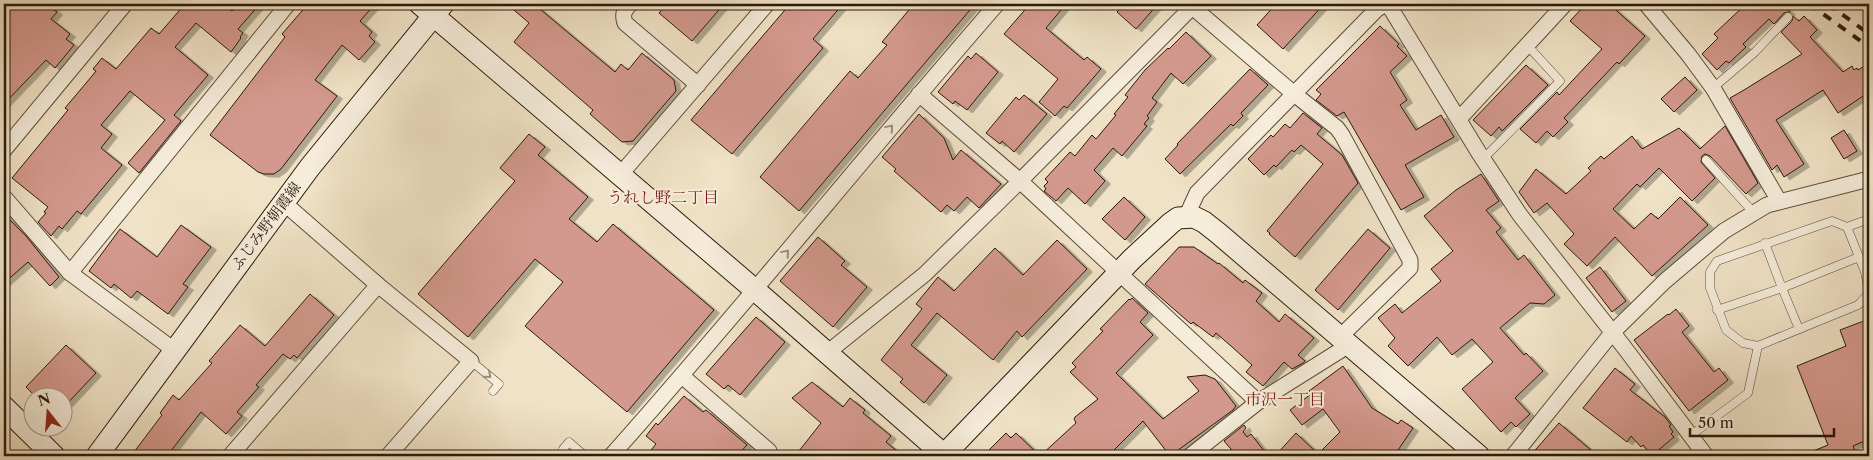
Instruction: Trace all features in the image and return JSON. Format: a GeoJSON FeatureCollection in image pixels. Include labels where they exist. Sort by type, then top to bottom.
{"type":"FeatureCollection","features":[{"type":"Feature","properties":{"kind":"street"},"geometry":{"type":"LineString","coordinates":[[4,150],[125,4]]}},
{"type":"Feature","properties":{"kind":"street"},"geometry":{"type":"LineString","coordinates":[[70,273],[288,4]]}},
{"type":"Feature","properties":{"kind":"street"},"geometry":{"type":"LineString","coordinates":[[630,4],[624,11],[625,23],[698,85]]}},
{"type":"Feature","properties":{"kind":"street"},"geometry":{"type":"LineString","coordinates":[[620,175],[767,4]]}},
{"type":"Feature","properties":{"kind":"street"},"geometry":{"type":"LineString","coordinates":[[611,456],[682,376],[918,94],[997,4]]}},
{"type":"Feature","properties":{"kind":"street"},"geometry":{"type":"LineString","coordinates":[[1186,217],[1197,193],[1377,9],[1387,4],[1483,159],[1520,214],[1706,456]]}},
{"type":"Feature","properties":{"kind":"street"},"geometry":{"type":"LineString","coordinates":[[1458,119],[1565,4]]}},
{"type":"Feature","properties":{"kind":"street"},"geometry":{"type":"LineString","coordinates":[[1646,4],[1688,54],[1712,88],[1779,201]]}},
{"type":"Feature","properties":{"kind":"street"},"geometry":{"type":"LineString","coordinates":[[827,353],[925,274],[1020,181],[1192,5],[1293,93],[1337,128],[1410,260],[1410,268],[1345,341],[1258,402],[1190,456]]}},
{"type":"Feature","properties":{"kind":"street"},"geometry":{"type":"LineString","coordinates":[[432,8],[620,175],[755,290],[943,456],[1119,272],[1171,223],[1178,218],[1186,217],[1194,217],[1218,233],[1479,456]]}},
{"type":"Feature","properties":{"kind":"street","name":"ふじみ野朝霞線"},"geometry":{"type":"LineString","coordinates":[[97,456],[310,167],[432,8]]}},
{"type":"Feature","properties":{"kind":"street"},"geometry":{"type":"LineString","coordinates":[[918,94],[1020,181],[1258,402]]}},
{"type":"Feature","properties":{"kind":"street"},"geometry":{"type":"LineString","coordinates":[[1513,456],[1612,333],[1665,281],[1724,231],[1753,212],[1779,201],[1869,179]]}},
{"type":"Feature","properties":{"kind":"street"},"geometry":{"type":"LineString","coordinates":[[4,197],[70,273],[174,350]]}},
{"type":"Feature","properties":{"kind":"street"},"geometry":{"type":"LineString","coordinates":[[284,203],[378,285],[471,360],[388,456]]}},
{"type":"Feature","properties":{"kind":"street"},"geometry":{"type":"LineString","coordinates":[[230,456],[378,285]]}},
{"type":"Feature","properties":{"kind":"street"},"geometry":{"type":"LineString","coordinates":[[682,376],[769,451],[764,456]]}},
{"type":"Feature","properties":{"kind":"street"},"geometry":{"type":"LineString","coordinates":[[4,407],[54,456]]}},
{"type":"Feature","properties":{"kind":"lane"},"geometry":{"type":"LineString","coordinates":[[1712,88],[1755,52],[1788,17]]}},
{"type":"Feature","properties":{"kind":"lane"},"geometry":{"type":"LineString","coordinates":[[1483,159],[1560,81],[1527,45]]}},
{"type":"Feature","properties":{"kind":"lane"},"geometry":{"type":"LineString","coordinates":[[1706,160],[1753,212]]}},
{"type":"Feature","properties":{"kind":"lane"},"geometry":{"type":"LineString","coordinates":[[1847,227],[1865,272],[1869,294],[1858,305],[1758,346],[1743,343],[1726,330],[1710,288],[1710,272],[1717,261],[1765,242],[1832,221],[1847,227],[1869,219]]}},
{"type":"Feature","properties":{"kind":"lane"},"geometry":{"type":"LineString","coordinates":[[1765,242],[1799,329]]}},
{"type":"Feature","properties":{"kind":"lane"},"geometry":{"type":"LineString","coordinates":[[1717,310],[1782,288],[1858,257]]}},
{"type":"Feature","properties":{"kind":"lane"},"geometry":{"type":"LineString","coordinates":[[1690,436],[1748,393],[1758,346]]}},
{"type":"Feature","properties":{"kind":"lane"},"geometry":{"type":"LineString","coordinates":[[471,360],[499,384],[493,391]]}},
{"type":"Feature","properties":{"kind":"lane"},"geometry":{"type":"LineString","coordinates":[[563,449],[569,442],[585,456]]}},
{"type":"Feature","properties":{"kind":"building"},"geometry":{"type":"Polygon","coordinates":[[[4,4],[47,4],[57,12],[51,19],[70,34],[66,39],[74,45],[55,68],[46,60],[4,104],[4,4]]]}},
{"type":"Feature","properties":{"kind":"building"},"geometry":{"type":"Polygon","coordinates":[[[185,4],[223,4],[232,11],[237,4],[260,4],[238,29],[243,33],[231,52],[196,23],[175,47],[208,75],[174,115],[181,121],[139,173],[128,163],[165,120],[130,91],[101,125],[112,134],[101,148],[122,165],[81,214],[77,211],[62,229],[59,226],[51,236],[38,222],[46,213],[44,212],[48,207],[12,178],[68,110],[65,108],[96,71],[93,69],[102,58],[116,69],[151,28],[159,34],[185,4]]]}},
{"type":"Feature","properties":{"kind":"building"},"geometry":{"type":"Polygon","coordinates":[[[308,4],[375,4],[360,21],[372,32],[369,36],[375,42],[359,60],[342,45],[315,80],[337,96],[281,169],[274,174],[264,174],[258,172],[210,135],[285,37],[282,34],[308,4]]]}},
{"type":"Feature","properties":{"kind":"building"},"geometry":{"type":"Polygon","coordinates":[[[507,4],[534,4],[615,72],[621,64],[628,70],[642,53],[674,80],[676,91],[633,141],[622,142],[590,114],[593,110],[514,42],[529,23],[507,4]]]}},
{"type":"Feature","properties":{"kind":"building"},"geometry":{"type":"Polygon","coordinates":[[[667,4],[724,4],[692,41],[659,13],[667,4]]]}},
{"type":"Feature","properties":{"kind":"building"},"geometry":{"type":"Polygon","coordinates":[[[790,4],[843,4],[813,39],[823,48],[732,154],[691,120],[790,4]]]}},
{"type":"Feature","properties":{"kind":"building"},"geometry":{"type":"Polygon","coordinates":[[[914,4],[975,4],[799,211],[760,177],[850,71],[858,78],[887,45],[882,42],[914,4]]]}},
{"type":"Feature","properties":{"kind":"building"},"geometry":{"type":"Polygon","coordinates":[[[1030,4],[1066,4],[1046,28],[1084,60],[1087,57],[1101,69],[1067,108],[1064,106],[1055,116],[1039,102],[1058,79],[1004,34],[1030,4]]]}},
{"type":"Feature","properties":{"kind":"building"},"geometry":{"type":"Polygon","coordinates":[[[1124,4],[1158,4],[1136,29],[1117,12],[1124,4]]]}},
{"type":"Feature","properties":{"kind":"building"},"geometry":{"type":"Polygon","coordinates":[[[1276,4],[1324,4],[1283,49],[1257,25],[1276,4]]]}},
{"type":"Feature","properties":{"kind":"building"},"geometry":{"type":"Polygon","coordinates":[[[1586,4],[1609,4],[1645,36],[1619,64],[1617,62],[1564,118],[1568,122],[1553,137],[1547,131],[1536,143],[1520,129],[1557,92],[1559,95],[1602,49],[1570,21],[1586,4]]]}},
{"type":"Feature","properties":{"kind":"building"},"geometry":{"type":"Polygon","coordinates":[[[1746,4],[1785,4],[1783,6],[1790,12],[1784,13],[1774,24],[1769,19],[1743,44],[1746,47],[1729,63],[1726,61],[1717,70],[1702,54],[1718,38],[1714,34],[1746,4]]]}},
{"type":"Feature","properties":{"kind":"building"},"geometry":{"type":"Polygon","coordinates":[[[1793,16],[1799,21],[1804,16],[1817,30],[1810,37],[1843,72],[1852,66],[1854,70],[1857,68],[1858,70],[1869,63],[1869,92],[1838,113],[1823,90],[1776,120],[1804,164],[1784,177],[1777,165],[1772,170],[1730,98],[1802,54],[1781,32],[1792,21],[1793,16]]]}},
{"type":"Feature","properties":{"kind":"building"},"geometry":{"type":"Polygon","coordinates":[[[1380,26],[1399,44],[1397,46],[1407,56],[1390,72],[1407,100],[1400,105],[1416,130],[1441,115],[1454,137],[1405,165],[1424,197],[1401,210],[1344,112],[1337,116],[1316,100],[1321,94],[1316,90],[1380,26]]]}},
{"type":"Feature","properties":{"kind":"building"},"geometry":{"type":"Polygon","coordinates":[[[1186,32],[1211,56],[1183,84],[1171,73],[1152,98],[1157,102],[1147,116],[1149,118],[1144,124],[1147,126],[1122,156],[1113,148],[1094,170],[1105,181],[1085,204],[1068,188],[1056,201],[1044,191],[1046,189],[1044,186],[1048,182],[1045,179],[1070,152],[1075,156],[1092,135],[1096,139],[1116,115],[1114,114],[1128,97],[1125,95],[1145,70],[1186,32]]]}},
{"type":"Feature","properties":{"kind":"building"},"geometry":{"type":"Polygon","coordinates":[[[976,53],[998,72],[967,110],[955,101],[953,104],[938,92],[968,56],[971,59],[976,53]]]}},
{"type":"Feature","properties":{"kind":"building"},"geometry":{"type":"Polygon","coordinates":[[[1526,65],[1548,85],[1502,131],[1499,127],[1491,136],[1473,120],[1526,65]]]}},
{"type":"Feature","properties":{"kind":"building"},"geometry":{"type":"Polygon","coordinates":[[[1250,69],[1268,85],[1241,113],[1243,116],[1233,126],[1231,124],[1180,174],[1165,159],[1177,144],[1250,69]]]}},
{"type":"Feature","properties":{"kind":"building"},"geometry":{"type":"Polygon","coordinates":[[[1685,77],[1697,90],[1674,112],[1661,99],[1685,77]]]}},
{"type":"Feature","properties":{"kind":"building"},"geometry":{"type":"Polygon","coordinates":[[[1024,95],[1047,114],[1014,152],[1002,141],[1000,144],[986,133],[1016,97],[1019,100],[1024,95]]]}},
{"type":"Feature","properties":{"kind":"building"},"geometry":{"type":"Polygon","coordinates":[[[1303,113],[1322,128],[1317,134],[1342,155],[1358,183],[1295,257],[1267,231],[1323,164],[1301,145],[1294,152],[1292,150],[1276,167],[1274,165],[1264,175],[1248,159],[1271,135],[1273,137],[1285,124],[1290,128],[1303,113]]]}},
{"type":"Feature","properties":{"kind":"building"},"geometry":{"type":"Polygon","coordinates":[[[919,114],[944,138],[953,160],[961,150],[1001,184],[979,208],[967,197],[954,211],[947,205],[941,212],[894,171],[896,169],[882,157],[919,114]]]}},
{"type":"Feature","properties":{"kind":"building"},"geometry":{"type":"Polygon","coordinates":[[[1725,126],[1758,183],[1746,194],[1710,156],[1705,154],[1702,156],[1701,162],[1715,178],[1692,201],[1659,168],[1640,187],[1637,184],[1613,209],[1634,229],[1651,213],[1658,219],[1680,197],[1708,225],[1652,276],[1615,237],[1587,266],[1564,244],[1574,234],[1547,203],[1534,213],[1519,192],[1536,169],[1566,194],[1591,171],[1588,168],[1601,156],[1604,159],[1632,136],[1642,149],[1679,128],[1700,149],[1725,126]]]}},
{"type":"Feature","properties":{"kind":"building"},"geometry":{"type":"Polygon","coordinates":[[[1844,130],[1857,151],[1844,159],[1831,138],[1844,130]]]}},
{"type":"Feature","properties":{"kind":"building"},"geometry":{"type":"Polygon","coordinates":[[[529,134],[545,147],[538,155],[588,197],[569,219],[597,242],[613,224],[714,310],[627,412],[525,326],[563,282],[535,259],[468,337],[418,294],[515,181],[500,168],[529,134]]]}},
{"type":"Feature","properties":{"kind":"building"},"geometry":{"type":"Polygon","coordinates":[[[1481,174],[1499,201],[1486,210],[1501,228],[1496,232],[1518,260],[1524,255],[1555,295],[1544,304],[1530,303],[1500,328],[1524,355],[1526,353],[1543,371],[1515,398],[1530,414],[1516,427],[1511,422],[1501,432],[1462,389],[1493,362],[1472,339],[1452,355],[1437,337],[1408,366],[1388,346],[1395,338],[1378,318],[1395,304],[1402,313],[1441,281],[1431,269],[1453,251],[1424,216],[1456,190],[1481,174]]]}},
{"type":"Feature","properties":{"kind":"building"},"geometry":{"type":"Polygon","coordinates":[[[1124,197],[1145,217],[1125,240],[1102,219],[1124,197]]]}},
{"type":"Feature","properties":{"kind":"building"},"geometry":{"type":"Polygon","coordinates":[[[4,214],[26,236],[59,277],[50,286],[28,262],[4,283],[4,214]]]}},
{"type":"Feature","properties":{"kind":"building"},"geometry":{"type":"Polygon","coordinates":[[[181,225],[211,247],[183,284],[188,287],[168,314],[137,291],[131,298],[114,284],[111,288],[89,271],[120,229],[157,257],[181,225]]]}},
{"type":"Feature","properties":{"kind":"building"},"geometry":{"type":"Polygon","coordinates":[[[1368,229],[1390,248],[1338,310],[1315,290],[1368,229]]]}},
{"type":"Feature","properties":{"kind":"building"},"geometry":{"type":"Polygon","coordinates":[[[818,237],[845,261],[841,265],[867,287],[833,327],[780,281],[818,237]]]}},
{"type":"Feature","properties":{"kind":"building"},"geometry":{"type":"Polygon","coordinates":[[[1057,240],[1087,269],[1022,337],[1017,331],[993,360],[937,313],[911,345],[947,375],[924,403],[900,382],[903,379],[881,360],[922,309],[916,304],[938,277],[954,291],[995,248],[1023,275],[1057,240]]]}},
{"type":"Feature","properties":{"kind":"building"},"geometry":{"type":"Polygon","coordinates":[[[1179,247],[1194,247],[1219,263],[1243,283],[1245,280],[1262,293],[1256,301],[1279,322],[1285,314],[1314,338],[1298,355],[1305,361],[1292,369],[1284,362],[1263,386],[1246,372],[1252,365],[1216,333],[1213,337],[1193,322],[1191,324],[1145,284],[1179,247]]]}},
{"type":"Feature","properties":{"kind":"building"},"geometry":{"type":"Polygon","coordinates":[[[1600,267],[1626,301],[1612,312],[1586,278],[1600,267]]]}},
{"type":"Feature","properties":{"kind":"building"},"geometry":{"type":"Polygon","coordinates":[[[310,294],[334,315],[297,358],[294,355],[290,359],[283,354],[256,385],[259,387],[237,412],[242,416],[226,434],[201,412],[167,456],[131,456],[162,415],[160,413],[173,395],[179,400],[212,363],[209,361],[240,325],[265,346],[310,294]]]}},
{"type":"Feature","properties":{"kind":"building"},"geometry":{"type":"Polygon","coordinates":[[[1132,298],[1148,313],[1140,322],[1153,335],[1116,373],[1163,419],[1199,391],[1187,377],[1205,375],[1215,379],[1236,406],[1170,456],[1143,421],[1108,456],[1040,456],[1076,423],[1075,417],[1098,399],[1070,372],[1076,367],[1072,363],[1103,331],[1100,329],[1132,298]]]}},
{"type":"Feature","properties":{"kind":"building"},"geometry":{"type":"Polygon","coordinates":[[[1676,309],[1689,326],[1682,332],[1714,372],[1719,368],[1728,380],[1689,411],[1634,340],[1676,309]]]}},
{"type":"Feature","properties":{"kind":"building"},"geometry":{"type":"Polygon","coordinates":[[[756,317],[785,342],[740,395],[728,385],[724,389],[706,374],[756,317]]]}},
{"type":"Feature","properties":{"kind":"building"},"geometry":{"type":"Polygon","coordinates":[[[1869,319],[1869,439],[1853,446],[1857,456],[1801,456],[1828,445],[1797,366],[1846,346],[1840,330],[1869,319]]]}},
{"type":"Feature","properties":{"kind":"building"},"geometry":{"type":"Polygon","coordinates":[[[66,345],[96,373],[72,398],[72,388],[26,387],[66,345]]]}},
{"type":"Feature","properties":{"kind":"building"},"geometry":{"type":"Polygon","coordinates":[[[1343,366],[1372,408],[1398,424],[1401,420],[1413,428],[1394,456],[1275,456],[1296,433],[1318,454],[1340,432],[1323,409],[1302,425],[1290,410],[1311,394],[1309,391],[1343,366]]]}},
{"type":"Feature","properties":{"kind":"building"},"geometry":{"type":"Polygon","coordinates":[[[1615,368],[1635,384],[1630,390],[1665,417],[1671,425],[1669,426],[1673,432],[1671,434],[1674,437],[1655,453],[1653,451],[1650,453],[1643,445],[1641,447],[1631,436],[1627,442],[1583,408],[1615,368]]]}},
{"type":"Feature","properties":{"kind":"building"},"geometry":{"type":"Polygon","coordinates":[[[812,382],[843,407],[850,398],[865,410],[863,413],[891,436],[886,442],[903,456],[795,456],[821,423],[792,398],[812,382]]]}},
{"type":"Feature","properties":{"kind":"building"},"geometry":{"type":"Polygon","coordinates":[[[684,396],[703,412],[706,410],[747,445],[737,456],[646,456],[656,444],[646,436],[656,423],[658,425],[684,396]]]}},
{"type":"Feature","properties":{"kind":"building"},"geometry":{"type":"Polygon","coordinates":[[[1559,423],[1566,429],[1598,456],[1530,456],[1559,423]]]}},
{"type":"Feature","properties":{"kind":"building"},"geometry":{"type":"Polygon","coordinates":[[[1244,425],[1246,428],[1243,432],[1247,437],[1251,434],[1268,456],[1237,456],[1224,441],[1244,425]]]}},
{"type":"Feature","properties":{"kind":"building"},"geometry":{"type":"Polygon","coordinates":[[[1006,433],[1011,438],[1016,433],[1040,456],[983,456],[1006,433]]]}},
{"type":"Feature","properties":{"kind":"railway"},"geometry":{"type":"LineString","coordinates":[[1809,4],[1869,47]]}},
{"type":"Feature","properties":{"kind":"railway"},"geometry":{"type":"LineString","coordinates":[[1828,4],[1869,34]]}},
{"type":"Feature","properties":{"kind":"district","name":"うれし野二丁目"},"geometry":{"type":"Point","coordinates":[663,197]}},
{"type":"Feature","properties":{"kind":"district","name":"市沢一丁目"},"geometry":{"type":"Point","coordinates":[1285,399]}}]}
